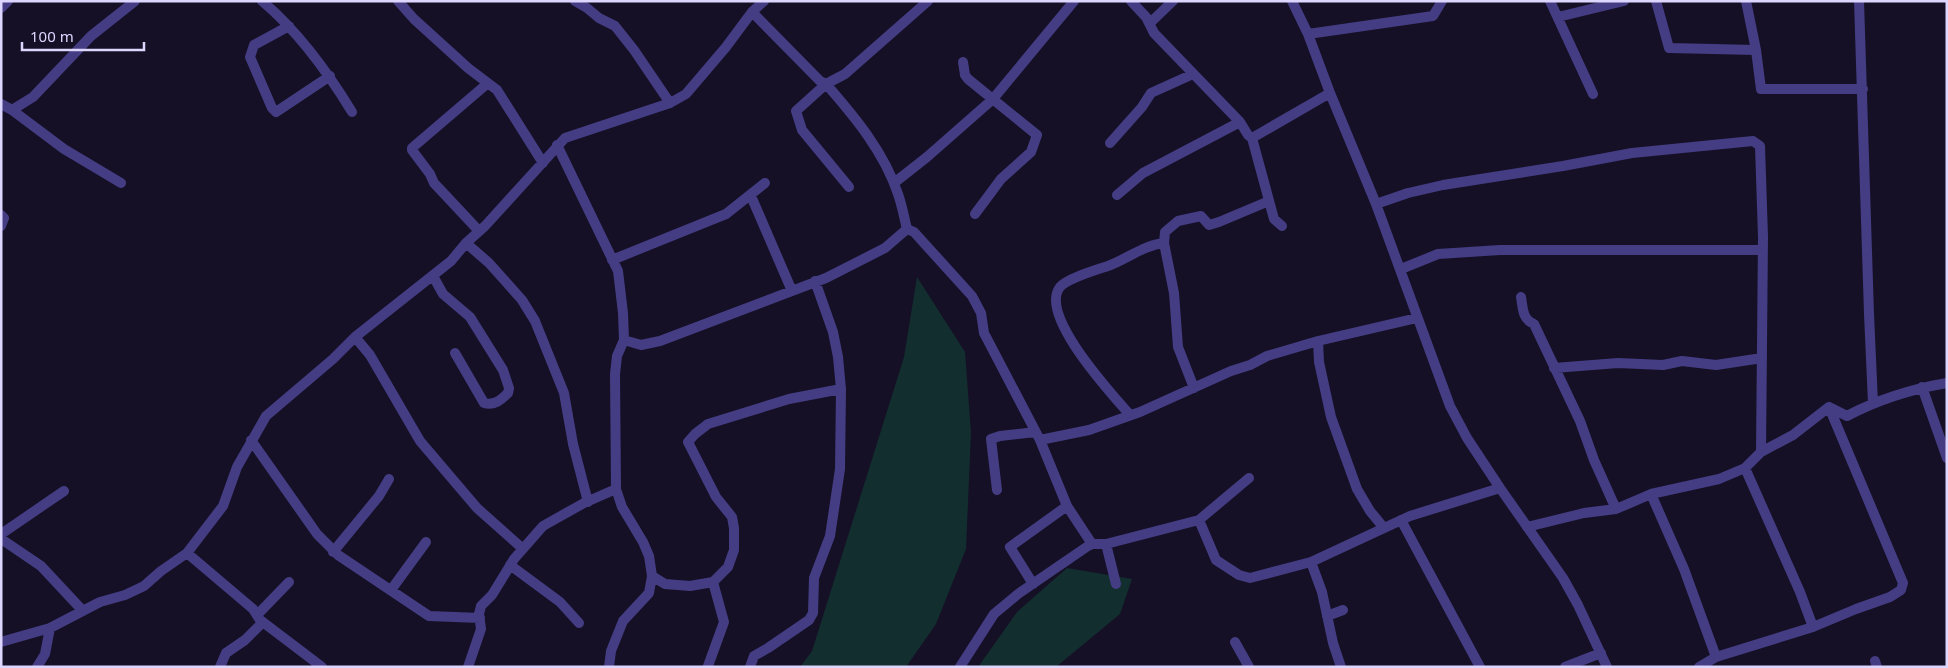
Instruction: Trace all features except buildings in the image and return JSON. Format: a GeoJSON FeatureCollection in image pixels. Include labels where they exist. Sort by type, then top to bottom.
{"type":"FeatureCollection","features":[{"type":"Feature","properties":{"kind":"street"},"geometry":{"type":"LineString","coordinates":[[1,8],[8,1]]}},
{"type":"Feature","properties":{"kind":"street"},"geometry":{"type":"LineString","coordinates":[[12,110],[33,97],[91,36],[135,1]]}},
{"type":"Feature","properties":{"kind":"street"},"geometry":{"type":"LineString","coordinates":[[262,1],[302,41],[317,63],[330,76],[352,112]]}},
{"type":"Feature","properties":{"kind":"street"},"geometry":{"type":"LineString","coordinates":[[398,1],[414,19],[501,96],[543,163]]}},
{"type":"Feature","properties":{"kind":"street"},"geometry":{"type":"LineString","coordinates":[[575,1],[615,26],[634,50],[670,103]]}},
{"type":"Feature","properties":{"kind":"street"},"geometry":{"type":"LineString","coordinates":[[1,642],[50,628],[100,602],[125,595],[144,586],[160,571],[187,553],[223,506],[237,467],[266,416],[333,359],[355,337],[451,261],[565,138],[670,103],[686,94],[726,47],[752,12],[764,1]]}},
{"type":"Feature","properties":{"kind":"street"},"geometry":{"type":"LineString","coordinates":[[849,187],[802,130],[796,110],[826,84],[845,74],[928,1]]}},
{"type":"Feature","properties":{"kind":"street"},"geometry":{"type":"LineString","coordinates":[[894,183],[993,99],[1074,1]]}},
{"type":"Feature","properties":{"kind":"street"},"geometry":{"type":"LineString","coordinates":[[1131,1],[1150,23],[1154,33],[1240,122],[1252,138],[1274,219],[1282,226]]}},
{"type":"Feature","properties":{"kind":"street"},"geometry":{"type":"LineString","coordinates":[[1150,23],[1173,1]]}},
{"type":"Feature","properties":{"kind":"street"},"geometry":{"type":"LineString","coordinates":[[1292,1],[1308,34],[1401,268],[1417,318],[1450,406],[1467,438],[1563,578],[1607,667]]}},
{"type":"Feature","properties":{"kind":"street"},"geometry":{"type":"LineString","coordinates":[[1308,34],[1433,16],[1442,1]]}},
{"type":"Feature","properties":{"kind":"street"},"geometry":{"type":"LineString","coordinates":[[1550,1],[1592,94]]}},
{"type":"Feature","properties":{"kind":"street"},"geometry":{"type":"LineString","coordinates":[[1558,17],[1624,1]]}},
{"type":"Feature","properties":{"kind":"street"},"geometry":{"type":"LineString","coordinates":[[1656,1],[1669,48],[1756,50]]}},
{"type":"Feature","properties":{"kind":"street"},"geometry":{"type":"LineString","coordinates":[[1746,1],[1756,50],[1760,89],[1862,89]]}},
{"type":"Feature","properties":{"kind":"street"},"geometry":{"type":"LineString","coordinates":[[1859,1],[1869,314],[1874,402]]}},
{"type":"Feature","properties":{"kind":"street"},"geometry":{"type":"LineString","coordinates":[[752,12],[820,81],[826,84],[863,128],[875,146],[894,183],[899,195],[907,229]]}},
{"type":"Feature","properties":{"kind":"street"},"geometry":{"type":"LineString","coordinates":[[289,26],[254,45],[250,57],[272,108],[276,112],[330,76]]}},
{"type":"Feature","properties":{"kind":"street"},"geometry":{"type":"LineString","coordinates":[[963,62],[965,75],[968,79],[1037,136],[1031,152],[1000,178],[975,214]]}},
{"type":"Feature","properties":{"kind":"street"},"geometry":{"type":"LineString","coordinates":[[1110,143],[1151,94],[1192,74]]}},
{"type":"Feature","properties":{"kind":"street"},"geometry":{"type":"LineString","coordinates":[[479,231],[434,183],[430,174],[412,150],[488,84]]}},
{"type":"Feature","properties":{"kind":"street"},"geometry":{"type":"LineString","coordinates":[[1252,138],[1330,92]]}},
{"type":"Feature","properties":{"kind":"street"},"geometry":{"type":"LineString","coordinates":[[1,104],[12,110],[64,150],[120,183]]}},
{"type":"Feature","properties":{"kind":"street"},"geometry":{"type":"LineString","coordinates":[[1117,195],[1143,172],[1240,122]]}},
{"type":"Feature","properties":{"kind":"street"},"geometry":{"type":"LineString","coordinates":[[1376,204],[1408,193],[1443,185],[1632,153],[1753,141],[1760,146],[1763,250],[1761,452]]}},
{"type":"Feature","properties":{"kind":"street"},"geometry":{"type":"LineString","coordinates":[[557,145],[618,271],[624,340],[617,356],[615,374],[616,489],[622,507],[643,542],[649,556],[652,576],[649,593],[622,621],[611,651],[609,667]]}},
{"type":"Feature","properties":{"kind":"street"},"geometry":{"type":"LineString","coordinates":[[612,260],[726,214],[765,183]]}},
{"type":"Feature","properties":{"kind":"street"},"geometry":{"type":"LineString","coordinates":[[751,196],[792,291]]}},
{"type":"Feature","properties":{"kind":"street"},"geometry":{"type":"LineString","coordinates":[[1194,388],[1178,347],[1174,292],[1164,243],[1165,232],[1178,221],[1201,216],[1209,224],[1214,224],[1269,201]]}},
{"type":"Feature","properties":{"kind":"street"},"geometry":{"type":"LineString","coordinates":[[1,215],[4,218],[1,226]]}},
{"type":"Feature","properties":{"kind":"street"},"geometry":{"type":"LineString","coordinates":[[624,340],[641,345],[660,341],[792,291],[833,274],[885,248],[907,229]]}},
{"type":"Feature","properties":{"kind":"street"},"geometry":{"type":"LineString","coordinates":[[907,229],[914,232],[972,296],[980,313],[984,333],[1037,436],[1067,506],[1092,544]]}},
{"type":"Feature","properties":{"kind":"street"},"geometry":{"type":"LineString","coordinates":[[466,243],[489,263],[522,300],[534,321],[564,393],[573,444],[588,502]]}},
{"type":"Feature","properties":{"kind":"street"},"geometry":{"type":"LineString","coordinates":[[1130,415],[1100,380],[1068,337],[1059,316],[1056,293],[1061,285],[1115,264],[1154,244],[1164,243]]}},
{"type":"Feature","properties":{"kind":"street"},"geometry":{"type":"LineString","coordinates":[[1401,268],[1438,254],[1500,250],[1763,250]]}},
{"type":"Feature","properties":{"kind":"street"},"geometry":{"type":"LineString","coordinates":[[433,276],[443,294],[470,317],[503,370],[509,388],[508,393],[490,405],[484,403],[454,353]]}},
{"type":"Feature","properties":{"kind":"street"},"geometry":{"type":"LineString","coordinates":[[750,667],[754,656],[809,620],[813,613],[814,578],[830,536],[840,469],[841,389],[833,332],[815,281]]}},
{"type":"Feature","properties":{"kind":"street"},"geometry":{"type":"LineString","coordinates":[[1521,297],[1524,314],[1528,321],[1534,324],[1580,421],[1594,460],[1616,509]]}},
{"type":"Feature","properties":{"kind":"street"},"geometry":{"type":"LineString","coordinates":[[997,490],[991,439],[1000,436],[1037,436],[1089,430],[1140,412],[1267,356],[1318,341],[1417,318]]}},
{"type":"Feature","properties":{"kind":"street"},"geometry":{"type":"LineString","coordinates":[[355,337],[370,354],[420,441],[477,508],[523,549]]}},
{"type":"Feature","properties":{"kind":"street"},"geometry":{"type":"LineString","coordinates":[[1318,341],[1319,362],[1331,417],[1357,489],[1370,511],[1384,528]]}},
{"type":"Feature","properties":{"kind":"street"},"geometry":{"type":"LineString","coordinates":[[1554,368],[1618,363],[1663,365],[1682,361],[1716,365],[1762,358]]}},
{"type":"Feature","properties":{"kind":"street"},"geometry":{"type":"LineString","coordinates":[[1829,407],[1847,416],[1874,402],[1922,387],[1947,383]]}},
{"type":"Feature","properties":{"kind":"street"},"geometry":{"type":"LineString","coordinates":[[1922,387],[1947,458]]}},
{"type":"Feature","properties":{"kind":"street"},"geometry":{"type":"LineString","coordinates":[[652,576],[665,584],[690,586],[713,582],[728,567],[734,550],[732,517],[716,497],[688,442],[695,434],[708,424],[789,399],[841,389]]}},
{"type":"Feature","properties":{"kind":"street"},"geometry":{"type":"LineString","coordinates":[[1527,527],[1584,513],[1616,509],[1651,494],[1720,479],[1745,468],[1761,452],[1793,436],[1829,407]]}},
{"type":"Feature","properties":{"kind":"street"},"geometry":{"type":"LineString","coordinates":[[1698,667],[1716,657],[1813,627],[1890,597],[1901,590],[1903,583],[1829,407]]}},
{"type":"Feature","properties":{"kind":"street"},"geometry":{"type":"LineString","coordinates":[[251,440],[317,534],[333,552],[429,616],[480,618]]}},
{"type":"Feature","properties":{"kind":"street"},"geometry":{"type":"LineString","coordinates":[[1745,468],[1800,592],[1813,627]]}},
{"type":"Feature","properties":{"kind":"street"},"geometry":{"type":"LineString","coordinates":[[960,667],[994,614],[1033,584],[1092,544],[1106,544],[1199,520],[1249,478]]}},
{"type":"Feature","properties":{"kind":"street"},"geometry":{"type":"LineString","coordinates":[[333,552],[378,496],[388,479]]}},
{"type":"Feature","properties":{"kind":"street"},"geometry":{"type":"LineString","coordinates":[[1199,520],[1216,560],[1239,575],[1250,578],[1311,562],[1401,520],[1500,488]]}},
{"type":"Feature","properties":{"kind":"street"},"geometry":{"type":"LineString","coordinates":[[468,667],[482,629],[480,618],[481,606],[492,595],[510,565],[523,549],[543,526],[616,489]]}},
{"type":"Feature","properties":{"kind":"street"},"geometry":{"type":"LineString","coordinates":[[1,534],[64,490]]}},
{"type":"Feature","properties":{"kind":"street"},"geometry":{"type":"LineString","coordinates":[[1651,494],[1684,569],[1716,657]]}},
{"type":"Feature","properties":{"kind":"street"},"geometry":{"type":"LineString","coordinates":[[1033,584],[1010,547],[1067,506]]}},
{"type":"Feature","properties":{"kind":"street"},"geometry":{"type":"LineString","coordinates":[[1401,520],[1480,667]]}},
{"type":"Feature","properties":{"kind":"street"},"geometry":{"type":"LineString","coordinates":[[1,539],[41,566],[84,611]]}},
{"type":"Feature","properties":{"kind":"street"},"geometry":{"type":"LineString","coordinates":[[391,590],[426,542]]}},
{"type":"Feature","properties":{"kind":"street"},"geometry":{"type":"LineString","coordinates":[[1106,544],[1116,584]]}},
{"type":"Feature","properties":{"kind":"street"},"geometry":{"type":"LineString","coordinates":[[187,553],[254,609],[260,619],[322,667]]}},
{"type":"Feature","properties":{"kind":"street"},"geometry":{"type":"LineString","coordinates":[[1311,562],[1322,592],[1333,643],[1341,667]]}},
{"type":"Feature","properties":{"kind":"street"},"geometry":{"type":"LineString","coordinates":[[510,565],[560,602],[579,623]]}},
{"type":"Feature","properties":{"kind":"street"},"geometry":{"type":"LineString","coordinates":[[220,667],[226,653],[245,640],[289,582]]}},
{"type":"Feature","properties":{"kind":"street"},"geometry":{"type":"LineString","coordinates":[[708,666],[724,622],[713,582]]}},
{"type":"Feature","properties":{"kind":"street"},"geometry":{"type":"LineString","coordinates":[[1327,616],[1343,610]]}},
{"type":"Feature","properties":{"kind":"street"},"geometry":{"type":"LineString","coordinates":[[37,667],[45,654],[50,628]]}},
{"type":"Feature","properties":{"kind":"street"},"geometry":{"type":"LineString","coordinates":[[1234,642],[1249,667]]}},
{"type":"Feature","properties":{"kind":"street"},"geometry":{"type":"LineString","coordinates":[[1565,667],[1601,653]]}},
{"type":"Feature","properties":{"kind":"green space"},"geometry":{"type":"Polygon","coordinates":[[[917,277],[965,352],[971,433],[966,549],[936,624],[906,667],[800,667],[812,651],[904,357],[917,277]]]}},
{"type":"Feature","properties":{"kind":"green space"},"geometry":{"type":"Polygon","coordinates":[[[1067,568],[1132,579],[1120,614],[1056,667],[978,667],[1017,612],[1067,568]]]}}]}
